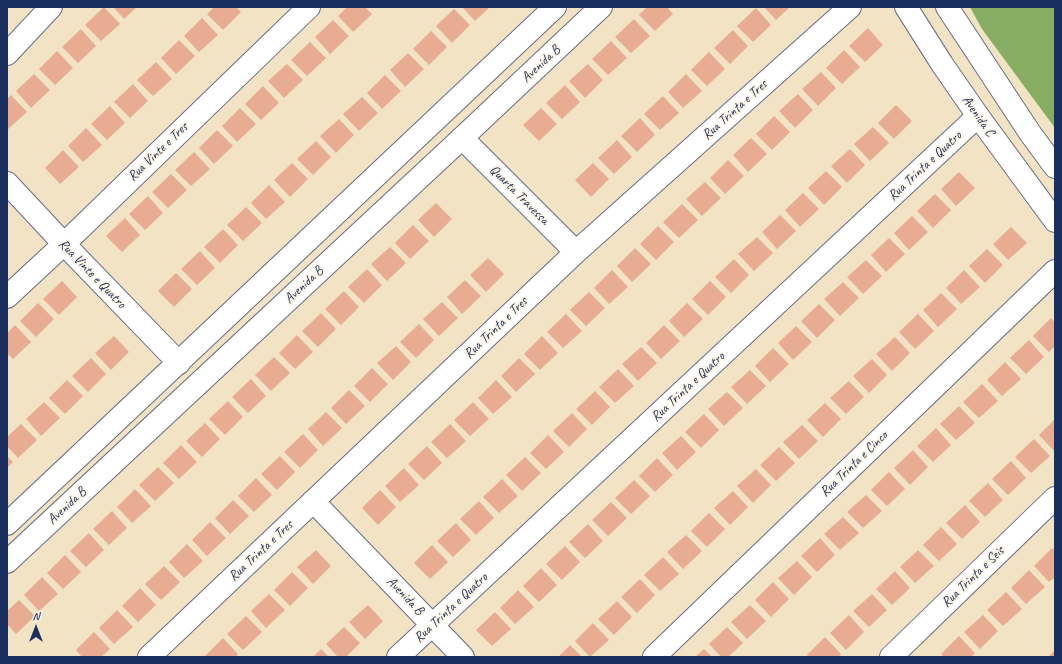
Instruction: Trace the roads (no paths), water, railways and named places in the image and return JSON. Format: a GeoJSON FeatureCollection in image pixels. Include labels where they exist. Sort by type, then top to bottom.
{"type":"FeatureCollection","features":[{"type":"Feature","properties":{"kind":"street"},"geometry":{"type":"LineString","coordinates":[[7,54],[51,7]]}},
{"type":"Feature","properties":{"kind":"street","name":"Rua Vinte e Tres"},"geometry":{"type":"LineString","coordinates":[[7,297],[64,244],[309,7]]}},
{"type":"Feature","properties":{"kind":"street","name":"Avenida B"},"geometry":{"type":"LineString","coordinates":[[7,524],[555,7]]}},
{"type":"Feature","properties":{"kind":"street","name":"Avenida B"},"geometry":{"type":"LineString","coordinates":[[7,562],[601,7]]}},
{"type":"Feature","properties":{"kind":"street","name":"Rua Trinta e Tres"},"geometry":{"type":"LineString","coordinates":[[149,657],[576,252],[850,7]]}},
{"type":"Feature","properties":{"kind":"street","name":"Avenida C"},"geometry":{"type":"LineString","coordinates":[[906,7],[942,64],[978,116],[1055,221]]}},
{"type":"Feature","properties":{"kind":"street"},"geometry":{"type":"LineString","coordinates":[[947,7],[1030,133],[1055,167]]}},
{"type":"Feature","properties":{"kind":"street","name":"Rua Trinta e Quatro"},"geometry":{"type":"LineString","coordinates":[[398,657],[978,116]]}},
{"type":"Feature","properties":{"kind":"street","name":"Quarta Travessa"},"geometry":{"type":"LineString","coordinates":[[462,138],[576,252]]}},
{"type":"Feature","properties":{"kind":"street","name":"Rua Vinte e Quatro"},"geometry":{"type":"LineString","coordinates":[[7,184],[179,363]]}},
{"type":"Feature","properties":{"kind":"street","name":"Rua Trinta e Cinco"},"geometry":{"type":"LineString","coordinates":[[654,657],[1055,271]]}},
{"type":"Feature","properties":{"kind":"street","name":"Rua Trinta e Seis"},"geometry":{"type":"LineString","coordinates":[[891,657],[1055,498]]}},
{"type":"Feature","properties":{"kind":"street","name":"Avenida B"},"geometry":{"type":"LineString","coordinates":[[313,501],[463,657]]}}]}
